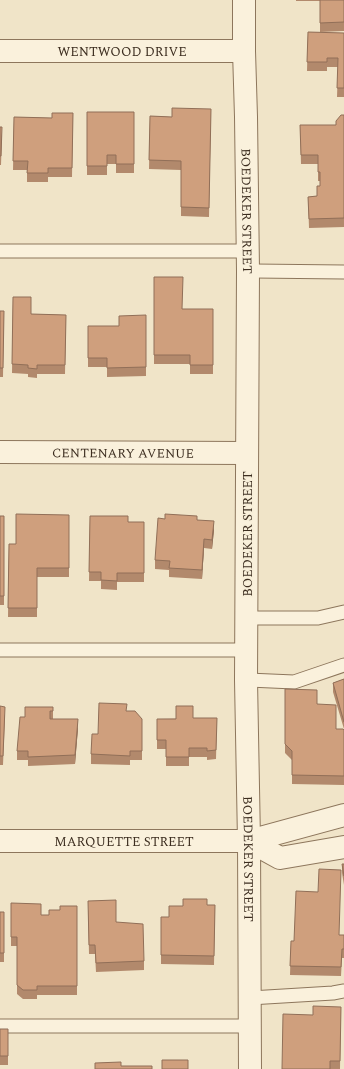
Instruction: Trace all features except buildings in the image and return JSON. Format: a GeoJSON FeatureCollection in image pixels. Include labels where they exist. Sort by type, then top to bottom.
{"type":"FeatureCollection","features":[{"type":"Feature","properties":{"kind":"street","name":"BOEDEKER STREET"},"geometry":{"type":"LineString","coordinates":[[244,0],[247,261],[246,680],[249,841],[250,1069]]}},
{"type":"Feature","properties":{"kind":"street","name":"WENTWOOD DRIVE"},"geometry":{"type":"LineString","coordinates":[[0,51],[244,51]]}},
{"type":"Feature","properties":{"kind":"street","name":"CENTENARY AVENUE"},"geometry":{"type":"LineString","coordinates":[[0,452],[247,453]]}},
{"type":"Feature","properties":{"kind":"street","name":"MARQUETTE STREET"},"geometry":{"type":"LineString","coordinates":[[0,841],[249,841],[344,816]]}},
{"type":"Feature","properties":{"kind":"street","name":"MARQUETTE STREET"},"geometry":{"type":"LineString","coordinates":[[249,841],[280,858],[344,847]]}},
{"type":"Feature","properties":{"kind":"lane"},"geometry":{"type":"LineString","coordinates":[[0,251],[247,261],[313,272],[344,272]]}},
{"type":"Feature","properties":{"kind":"lane"},"geometry":{"type":"LineString","coordinates":[[247,618],[318,618],[344,612]]}},
{"type":"Feature","properties":{"kind":"lane"},"geometry":{"type":"LineString","coordinates":[[0,650],[247,650]]}},
{"type":"Feature","properties":{"kind":"lane"},"geometry":{"type":"LineString","coordinates":[[246,680],[294,682],[344,665]]}},
{"type":"Feature","properties":{"kind":"lane"},"geometry":{"type":"LineString","coordinates":[[249,998],[344,991]]}},
{"type":"Feature","properties":{"kind":"lane"},"geometry":{"type":"LineString","coordinates":[[0,1026],[250,1026]]}}]}
